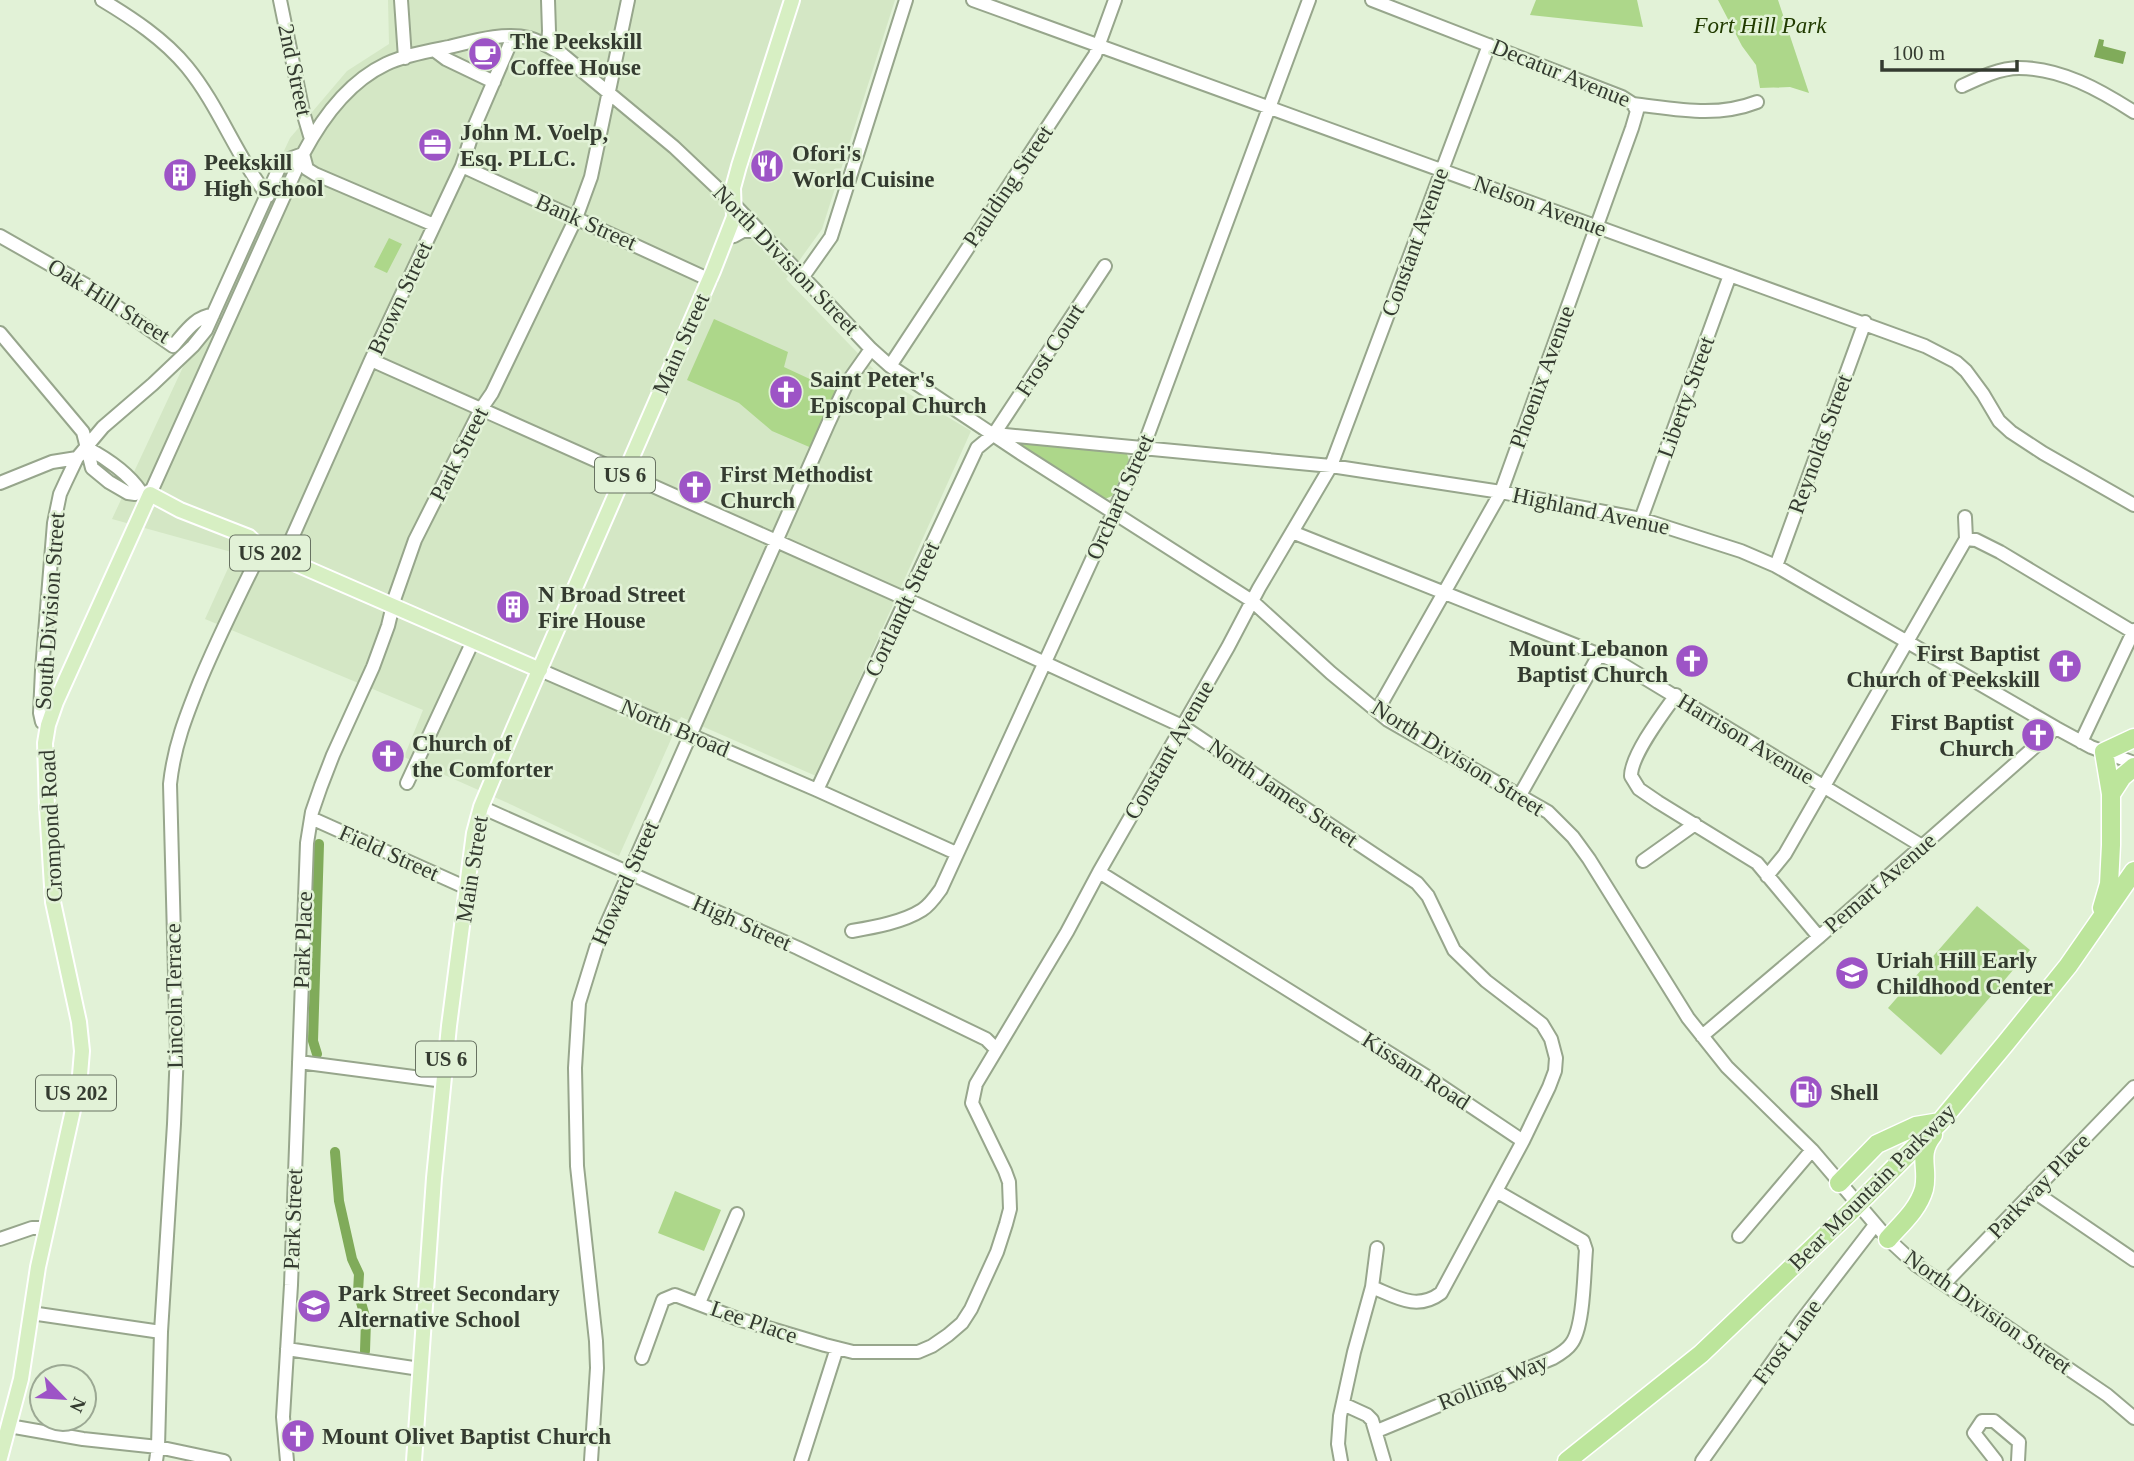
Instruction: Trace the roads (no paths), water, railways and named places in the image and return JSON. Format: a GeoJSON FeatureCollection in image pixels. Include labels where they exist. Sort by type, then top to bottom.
{"type":"FeatureCollection","features":[{"type":"Feature","properties":{"kind":"highway"},"geometry":{"type":"LineString","coordinates":[[2134,738],[2104,752],[2111,794],[2111,845],[2110,876],[2102,906],[2102,919],[2115,913],[2134,894]]}},
{"type":"Feature","properties":{"kind":"highway"},"geometry":{"type":"LineString","coordinates":[[2111,794],[2134,765]]}},
{"type":"Feature","properties":{"kind":"highway"},"geometry":{"type":"LineString","coordinates":[[2111,845],[2124,861],[2134,863]]}},
{"type":"Feature","properties":{"kind":"highway","name":"Bear Mountain Parkway"},"geometry":{"type":"LineString","coordinates":[[1567,1461],[1694,1361],[1758,1302],[1940,1122],[2034,1009],[2102,919],[2134,871]]}},
{"type":"Feature","properties":{"kind":"highway"},"geometry":{"type":"LineString","coordinates":[[1839,1183],[1866,1154],[1883,1141],[1916,1126],[1940,1122],[1938,1130],[1926,1146],[1923,1161],[1924,1186],[1916,1206],[1888,1240]]}},
{"type":"Feature","properties":{"kind":"highway"},"geometry":{"type":"LineString","coordinates":[[1883,1141],[1895,1144],[1906,1154]]}},
{"type":"Feature","properties":{"kind":"highway"},"geometry":{"type":"LineString","coordinates":[[1885,1176],[1911,1164],[1924,1176]]}},
{"type":"Feature","properties":{"kind":"main road","name":"Main Street"},"geometry":{"type":"LineString","coordinates":[[414,1461],[430,1224],[474,833],[481,807],[710,280],[734,217],[733,188],[792,0]]}},
{"type":"Feature","properties":{"kind":"main road","name":"US 202"},"geometry":{"type":"LineString","coordinates":[[146,493],[180,510],[249,537],[262,549],[393,606]]}},
{"type":"Feature","properties":{"kind":"main road","name":"Crompond Road"},"geometry":{"type":"LineString","coordinates":[[0,1458],[21,1379],[46,1228],[75,1101],[82,1051],[79,1021],[53,902],[45,765],[48,724],[146,493]]}},
{"type":"Feature","properties":{"kind":"main road","name":"North Broad"},"geometry":{"type":"LineString","coordinates":[[393,606],[540,670]]}},
{"type":"Feature","properties":{"kind":"street"},"geometry":{"type":"LineString","coordinates":[[102,0],[118,4],[187,66],[256,182],[268,196]]}},
{"type":"Feature","properties":{"kind":"street","name":"2nd Street"},"geometry":{"type":"LineString","coordinates":[[280,0],[311,139]]}},
{"type":"Feature","properties":{"kind":"street"},"geometry":{"type":"LineString","coordinates":[[401,0],[405,58]]}},
{"type":"Feature","properties":{"kind":"street"},"geometry":{"type":"LineString","coordinates":[[548,0],[548,46]]}},
{"type":"Feature","properties":{"kind":"street","name":"Park Street"},"geometry":{"type":"LineString","coordinates":[[311,818],[333,755],[373,667],[415,540],[481,409],[492,393],[576,218],[591,177],[628,0]]}},
{"type":"Feature","properties":{"kind":"street"},"geometry":{"type":"LineString","coordinates":[[802,278],[831,237],[906,0]]}},
{"type":"Feature","properties":{"kind":"street","name":"Nelson Avenue"},"geometry":{"type":"LineString","coordinates":[[973,0],[1925,346],[1948,357],[1966,371],[1999,421],[2011,432],[2134,505]]}},
{"type":"Feature","properties":{"kind":"street","name":"Paulding Street"},"geometry":{"type":"LineString","coordinates":[[890,366],[1095,55],[1115,0]]}},
{"type":"Feature","properties":{"kind":"street","name":"Orchard Street"},"geometry":{"type":"LineString","coordinates":[[852,931],[896,920],[923,909],[941,889],[1143,448],[1309,0]]}},
{"type":"Feature","properties":{"kind":"street","name":"Decatur Avenue"},"geometry":{"type":"LineString","coordinates":[[1371,0],[1622,97],[1633,104],[1716,112],[1738,109],[1757,102]]}},
{"type":"Feature","properties":{"kind":"street","name":"Brown Street"},"geometry":{"type":"LineString","coordinates":[[283,558],[371,359],[462,166],[475,125],[513,37]]}},
{"type":"Feature","properties":{"kind":"street","name":"South Division Street"},"geometry":{"type":"LineString","coordinates":[[48,724],[42,722],[40,694],[54,523],[60,494],[76,458],[103,427],[153,384],[206,330],[284,161],[303,154],[328,111],[345,94],[386,64],[434,50],[495,38],[531,38],[548,46],[564,55],[609,93]]}},
{"type":"Feature","properties":{"kind":"street","name":"Constant Avenue"},"geometry":{"type":"LineString","coordinates":[[837,1348],[853,1352],[918,1352],[948,1335],[962,1323],[971,1309],[997,1252],[1010,1209],[1006,1171],[972,1103],[977,1080],[1067,932],[1252,601],[1331,466],[1489,45]]}},
{"type":"Feature","properties":{"kind":"street"},"geometry":{"type":"LineString","coordinates":[[434,50],[446,59],[494,82]]}},
{"type":"Feature","properties":{"kind":"street"},"geometry":{"type":"LineString","coordinates":[[1962,86],[1999,71],[2017,68],[2041,70],[2090,86],[2134,112]]}},
{"type":"Feature","properties":{"kind":"street","name":"North Division Street"},"geometry":{"type":"LineString","coordinates":[[609,93],[674,147],[734,203],[802,278],[890,366],[1252,601],[1331,673],[1388,720],[1548,812],[1573,837],[1589,859],[1688,1018],[1702,1036],[1727,1067],[1812,1150],[1888,1240],[1916,1265],[2107,1395],[2134,1418]]}},
{"type":"Feature","properties":{"kind":"street","name":"Phoenix Avenue"},"geometry":{"type":"LineString","coordinates":[[1377,711],[1501,492],[1632,128],[1637,111],[1633,104]]}},
{"type":"Feature","properties":{"kind":"street"},"geometry":{"type":"LineString","coordinates":[[303,154],[307,169],[315,174],[433,225]]}},
{"type":"Feature","properties":{"kind":"street","name":"Crompond Road"},"geometry":{"type":"LineString","coordinates":[[146,493],[303,154]]}},
{"type":"Feature","properties":{"kind":"street","name":"Bank Street"},"geometry":{"type":"LineString","coordinates":[[462,166],[710,280]]}},
{"type":"Feature","properties":{"kind":"street"},"geometry":{"type":"LineString","coordinates":[[726,237],[758,231]]}},
{"type":"Feature","properties":{"kind":"street","name":"Oak Hill Street"},"geometry":{"type":"LineString","coordinates":[[0,236],[86,285],[173,346],[190,326],[203,316],[213,315]]}},
{"type":"Feature","properties":{"kind":"street","name":"Frost Court"},"geometry":{"type":"LineString","coordinates":[[994,434],[1105,267]]}},
{"type":"Feature","properties":{"kind":"street","name":"Liberty Street"},"geometry":{"type":"LineString","coordinates":[[1641,519],[1730,275]]}},
{"type":"Feature","properties":{"kind":"street","name":"Reynolds Street"},"geometry":{"type":"LineString","coordinates":[[1776,566],[1865,322]]}},
{"type":"Feature","properties":{"kind":"street"},"geometry":{"type":"LineString","coordinates":[[0,333],[83,432],[92,468],[128,493],[146,493]]}},
{"type":"Feature","properties":{"kind":"street","name":"Howard Street"},"geometry":{"type":"LineString","coordinates":[[591,1459],[597,1368],[596,1341],[577,1166],[575,1068],[582,990],[596,948],[847,383],[871,349]]}},
{"type":"Feature","properties":{"kind":"street","name":"North James Street"},"geometry":{"type":"LineString","coordinates":[[371,359],[1182,726],[1416,883],[1428,896],[1454,950],[1486,981],[1542,1024],[1555,1048],[1555,1071],[1523,1141]]}},
{"type":"Feature","properties":{"kind":"street","name":"Highland Avenue"},"geometry":{"type":"LineString","coordinates":[[994,434],[1331,466],[1501,492],[1641,519],[1741,551],[1776,566],[2081,742],[2134,765]]}},
{"type":"Feature","properties":{"kind":"street","name":"Cortlandt Street"},"geometry":{"type":"LineString","coordinates":[[817,790],[977,448],[994,434]]}},
{"type":"Feature","properties":{"kind":"street"},"geometry":{"type":"LineString","coordinates":[[2,479],[52,462],[76,458]]}},
{"type":"Feature","properties":{"kind":"street"},"geometry":{"type":"LineString","coordinates":[[1767,876],[1785,854],[1966,539],[1965,517]]}},
{"type":"Feature","properties":{"kind":"street","name":"Harrison Avenue"},"geometry":{"type":"LineString","coordinates":[[1292,532],[1620,663],[1922,846]]}},
{"type":"Feature","properties":{"kind":"street"},"geometry":{"type":"LineString","coordinates":[[1966,539],[1976,540],[2000,552],[2134,631],[2081,742]]}},
{"type":"Feature","properties":{"kind":"street","name":"Lincoln Terrace"},"geometry":{"type":"LineString","coordinates":[[156,1461],[177,1052],[170,784],[172,765],[181,728],[221,631],[262,549]]}},
{"type":"Feature","properties":{"kind":"street"},"geometry":{"type":"LineString","coordinates":[[407,783],[473,641]]}},
{"type":"Feature","properties":{"kind":"street"},"geometry":{"type":"LineString","coordinates":[[1520,795],[1600,655]]}},
{"type":"Feature","properties":{"kind":"street","name":"North Broad"},"geometry":{"type":"LineString","coordinates":[[540,670],[956,853]]}},
{"type":"Feature","properties":{"kind":"street"},"geometry":{"type":"LineString","coordinates":[[1676,695],[1633,762],[1631,776],[1637,786],[1658,802],[1757,863],[1819,937]]}},
{"type":"Feature","properties":{"kind":"street","name":"Pemart Avenue"},"geometry":{"type":"LineString","coordinates":[[1702,1036],[1819,937],[2056,728]]}},
{"type":"Feature","properties":{"kind":"street","name":"High Street"},"geometry":{"type":"LineString","coordinates":[[481,807],[811,954],[986,1038],[996,1049]]}},
{"type":"Feature","properties":{"kind":"street","name":"Field Street"},"geometry":{"type":"LineString","coordinates":[[311,818],[467,888]]}},
{"type":"Feature","properties":{"kind":"street","name":"Park Place"},"geometry":{"type":"LineString","coordinates":[[299,1062],[311,818]]}},
{"type":"Feature","properties":{"kind":"street"},"geometry":{"type":"LineString","coordinates":[[1643,861],[1695,824]]}},
{"type":"Feature","properties":{"kind":"street","name":"Kissam Road"},"geometry":{"type":"LineString","coordinates":[[1099,872],[1426,1076],[1523,1141]]}},
{"type":"Feature","properties":{"kind":"street"},"geometry":{"type":"LineString","coordinates":[[299,1062],[444,1081]]}},
{"type":"Feature","properties":{"kind":"street","name":"Park Street"},"geometry":{"type":"LineString","coordinates":[[287,1461],[283,1417],[299,1062]]}},
{"type":"Feature","properties":{"kind":"street","name":"Parkway Place"},"geometry":{"type":"LineString","coordinates":[[1944,1284],[2134,1087]]}},
{"type":"Feature","properties":{"kind":"street"},"geometry":{"type":"LineString","coordinates":[[1372,1287],[1414,1302],[1424,1302],[1441,1293],[1523,1141]]}},
{"type":"Feature","properties":{"kind":"street"},"geometry":{"type":"LineString","coordinates":[[1739,1236],[1812,1150]]}},
{"type":"Feature","properties":{"kind":"street","name":"Rolling Way"},"geometry":{"type":"LineString","coordinates":[[1377,1431],[1553,1358],[1572,1343],[1580,1327],[1586,1250],[1583,1241],[1496,1191]]}},
{"type":"Feature","properties":{"kind":"street"},"geometry":{"type":"LineString","coordinates":[[2034,1191],[2134,1260]]}},
{"type":"Feature","properties":{"kind":"street"},"geometry":{"type":"LineString","coordinates":[[699,1303],[737,1214]]}},
{"type":"Feature","properties":{"kind":"street","name":"Frost Lane"},"geometry":{"type":"LineString","coordinates":[[1702,1461],[1802,1320],[1875,1225]]}},
{"type":"Feature","properties":{"kind":"street"},"geometry":{"type":"LineString","coordinates":[[0,1239],[32,1228],[46,1228]]}},
{"type":"Feature","properties":{"kind":"street"},"geometry":{"type":"LineString","coordinates":[[1341,1461],[1338,1444],[1343,1404],[1372,1287],[1377,1248]]}},
{"type":"Feature","properties":{"kind":"street","name":"Lee Place"},"geometry":{"type":"LineString","coordinates":[[642,1358],[663,1300],[676,1295],[738,1319],[837,1348]]}},
{"type":"Feature","properties":{"kind":"street"},"geometry":{"type":"LineString","coordinates":[[31,1313],[161,1332]]}},
{"type":"Feature","properties":{"kind":"street"},"geometry":{"type":"LineString","coordinates":[[802,1461],[837,1348]]}},
{"type":"Feature","properties":{"kind":"street"},"geometry":{"type":"LineString","coordinates":[[287,1349],[420,1369]]}},
{"type":"Feature","properties":{"kind":"street"},"geometry":{"type":"LineString","coordinates":[[1343,1404],[1372,1420],[1384,1461]]}},
{"type":"Feature","properties":{"kind":"street"},"geometry":{"type":"LineString","coordinates":[[1996,1461],[1974,1433],[1982,1421],[1994,1421],[2019,1442],[2018,1461]]}},
{"type":"Feature","properties":{"kind":"street"},"geometry":{"type":"LineString","coordinates":[[9,1426],[83,1439],[158,1447],[224,1461]]}},
{"type":"Feature","properties":{"kind":"waterway"},"geometry":{"type":"LineString","coordinates":[[317,1054],[313,1041],[319,844]]}},
{"type":"Feature","properties":{"kind":"waterway"},"geometry":{"type":"LineString","coordinates":[[335,1152],[339,1201],[352,1259],[359,1274],[358,1292],[366,1320],[365,1351]]}},
{"type":"Feature","properties":{"kind":"place","name":"The Peekskill Coffee House"},"geometry":{"type":"Point","coordinates":[485,54]}},
{"type":"Feature","properties":{"kind":"place","name":"John M. Voelp, Esq. PLLC."},"geometry":{"type":"Point","coordinates":[435,145]}},
{"type":"Feature","properties":{"kind":"place","name":"Ofori's World Cuisine"},"geometry":{"type":"Point","coordinates":[767,166]}},
{"type":"Feature","properties":{"kind":"place","name":"Peekskill High School"},"geometry":{"type":"Point","coordinates":[180,175]}},
{"type":"Feature","properties":{"kind":"place","name":"Saint Peter's Episcopal Church"},"geometry":{"type":"Point","coordinates":[786,392]}},
{"type":"Feature","properties":{"kind":"place","name":"First Methodist Church"},"geometry":{"type":"Point","coordinates":[695,487]}},
{"type":"Feature","properties":{"kind":"place","name":"N Broad Street Fire House"},"geometry":{"type":"Point","coordinates":[513,607]}},
{"type":"Feature","properties":{"kind":"place","name":"Mount Lebanon Baptist Church"},"geometry":{"type":"Point","coordinates":[1692,661]}},
{"type":"Feature","properties":{"kind":"place","name":"First Baptist Church of Peekskill"},"geometry":{"type":"Point","coordinates":[2065,666]}},
{"type":"Feature","properties":{"kind":"place","name":"First Baptist Church"},"geometry":{"type":"Point","coordinates":[2038,735]}},
{"type":"Feature","properties":{"kind":"place","name":"Church of the Comforter"},"geometry":{"type":"Point","coordinates":[388,756]}},
{"type":"Feature","properties":{"kind":"place","name":"Uriah Hill Early Childhood Center"},"geometry":{"type":"Point","coordinates":[1852,973]}},
{"type":"Feature","properties":{"kind":"place","name":"Shell"},"geometry":{"type":"Point","coordinates":[1806,1092]}},
{"type":"Feature","properties":{"kind":"place","name":"Park Street Secondary Alternative School"},"geometry":{"type":"Point","coordinates":[314,1306]}},
{"type":"Feature","properties":{"kind":"place","name":"Mount Olivet Baptist Church"},"geometry":{"type":"Point","coordinates":[298,1436]}},
{"type":"Feature","properties":{"kind":"park label","name":"Fort Hill Park"},"geometry":{"type":"Point","coordinates":[1760,25]}}]}
